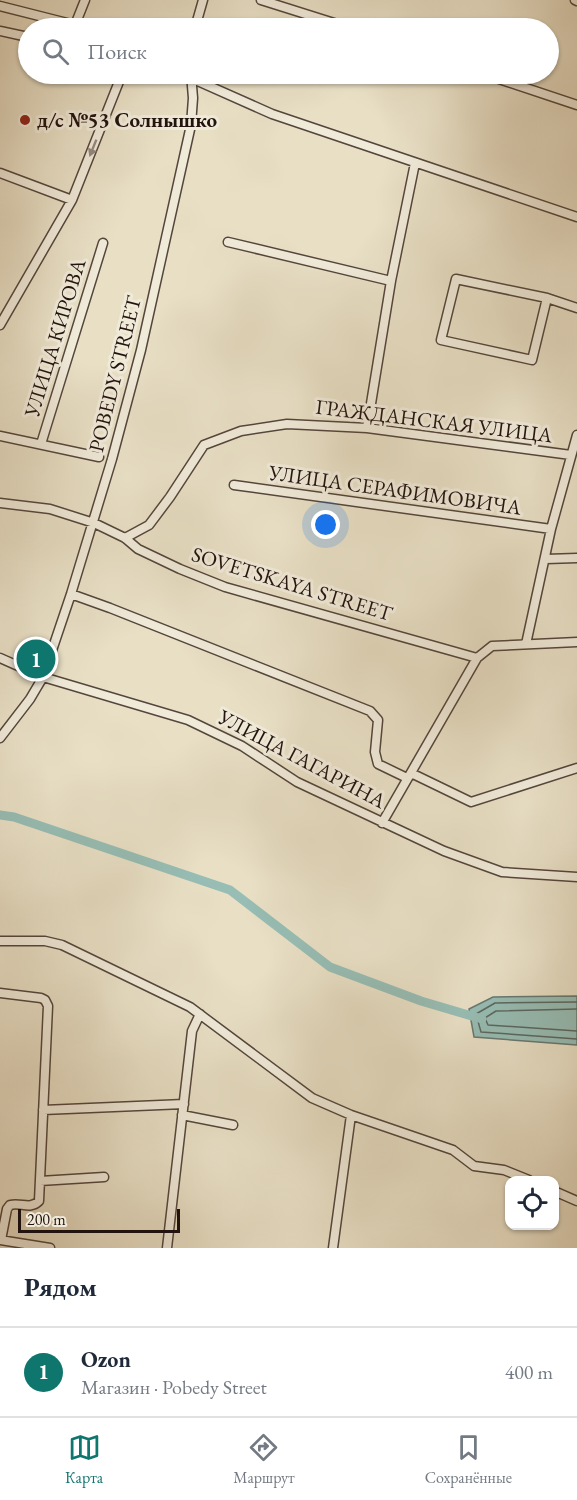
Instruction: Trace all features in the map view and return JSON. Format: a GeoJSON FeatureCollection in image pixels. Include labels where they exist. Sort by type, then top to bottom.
{"type":"FeatureCollection","features":[{"type":"Feature","properties":{"kind":"street"},"geometry":{"type":"LineString","coordinates":[[81,18],[85,0]]}},
{"type":"Feature","properties":{"kind":"street"},"geometry":{"type":"LineString","coordinates":[[198,18],[203,0]]}},
{"type":"Feature","properties":{"kind":"street"},"geometry":{"type":"LineString","coordinates":[[261,0],[318,18]]}},
{"type":"Feature","properties":{"kind":"street"},"geometry":{"type":"LineString","coordinates":[[0,6],[45,18]]}},
{"type":"Feature","properties":{"kind":"street"},"geometry":{"type":"LineString","coordinates":[[0,31],[18,35]]}},
{"type":"Feature","properties":{"kind":"street"},"geometry":{"type":"LineString","coordinates":[[0,325],[72,200],[118,84]]}},
{"type":"Feature","properties":{"kind":"street","name":"POBEDY STREET"},"geometry":{"type":"LineString","coordinates":[[0,738],[44,677],[94,523],[141,350],[186,148],[191,125],[192,84]]}},
{"type":"Feature","properties":{"kind":"street"},"geometry":{"type":"LineString","coordinates":[[208,84],[272,114],[577,217]]}},
{"type":"Feature","properties":{"kind":"street"},"geometry":{"type":"LineString","coordinates":[[514,84],[577,105]]}},
{"type":"Feature","properties":{"kind":"street"},"geometry":{"type":"LineString","coordinates":[[367,428],[391,281],[415,163]]}},
{"type":"Feature","properties":{"kind":"street"},"geometry":{"type":"LineString","coordinates":[[0,173],[72,200]]}},
{"type":"Feature","properties":{"kind":"street"},"geometry":{"type":"LineString","coordinates":[[228,242],[391,281]]}},
{"type":"Feature","properties":{"kind":"street","name":"УЛИЦА КИРОВА"},"geometry":{"type":"LineString","coordinates":[[41,444],[103,243]]}},
{"type":"Feature","properties":{"kind":"street"},"geometry":{"type":"LineString","coordinates":[[547,298],[532,360],[441,340],[456,279],[547,298],[577,308]]}},
{"type":"Feature","properties":{"kind":"street","name":"ГРАЖДАНСКАЯ УЛИЦА"},"geometry":{"type":"LineString","coordinates":[[125,538],[149,525],[204,446],[241,431],[287,424],[367,428],[571,455]]}},
{"type":"Feature","properties":{"kind":"street","name":"УЛИЦА КИРОВА"},"geometry":{"type":"LineString","coordinates":[[0,436],[99,457]]}},
{"type":"Feature","properties":{"kind":"street"},"geometry":{"type":"LineString","coordinates":[[526,644],[552,529],[577,438]]}},
{"type":"Feature","properties":{"kind":"street","name":"УЛИЦА СЕРАФИМОВИЧА"},"geometry":{"type":"LineString","coordinates":[[234,485],[552,529]]}},
{"type":"Feature","properties":{"kind":"street","name":"SOVETSKAYA STREET"},"geometry":{"type":"LineString","coordinates":[[0,503],[50,509],[94,523],[125,538],[138,549],[180,569],[225,586],[477,658]]}},
{"type":"Feature","properties":{"kind":"street"},"geometry":{"type":"LineString","coordinates":[[546,559],[577,558]]}},
{"type":"Feature","properties":{"kind":"street"},"geometry":{"type":"LineString","coordinates":[[71,594],[370,711],[378,720],[375,752],[378,764],[471,802],[577,768]]}},
{"type":"Feature","properties":{"kind":"street"},"geometry":{"type":"LineString","coordinates":[[382,823],[477,658],[492,646],[577,642]]}},
{"type":"Feature","properties":{"kind":"street","name":"УЛИЦА ГАГАРИНА"},"geometry":{"type":"LineString","coordinates":[[0,658],[44,677],[188,720],[242,746],[297,782],[444,852],[502,872],[577,877]]}},
{"type":"Feature","properties":{"kind":"street"},"geometry":{"type":"LineString","coordinates":[[0,941],[45,941],[62,945],[190,1007],[312,1098],[351,1115],[453,1150],[474,1166],[504,1170],[520,1176]]}},
{"type":"Feature","properties":{"kind":"street"},"geometry":{"type":"LineString","coordinates":[[0,993],[41,998],[48,1006],[39,1201],[29,1206],[10,1204],[0,1240],[24,1246],[50,1248]]}},
{"type":"Feature","properties":{"kind":"street"},"geometry":{"type":"LineString","coordinates":[[167,1248],[192,1031],[200,1014]]}},
{"type":"Feature","properties":{"kind":"street"},"geometry":{"type":"LineString","coordinates":[[43,1110],[184,1104]]}},
{"type":"Feature","properties":{"kind":"street"},"geometry":{"type":"LineString","coordinates":[[183,1115],[233,1125]]}},
{"type":"Feature","properties":{"kind":"street"},"geometry":{"type":"LineString","coordinates":[[333,1248],[351,1115]]}},
{"type":"Feature","properties":{"kind":"street"},"geometry":{"type":"LineString","coordinates":[[40,1181],[104,1177]]}},
{"type":"Feature","properties":{"kind":"street"},"geometry":{"type":"LineString","coordinates":[[559,1193],[577,1201]]}},
{"type":"Feature","properties":{"kind":"water"},"geometry":{"type":"Polygon","coordinates":[[[577,996],[577,1045],[474,1037],[469,1009],[493,997],[577,996]]]}},
{"type":"Feature","properties":{"kind":"waterway"},"geometry":{"type":"LineString","coordinates":[[0,815],[14,817],[230,890],[330,967],[421,1001],[482,1019]]}},
{"type":"Feature","properties":{"kind":"place","name":"д/с №53 Солнышко"},"geometry":{"type":"Point","coordinates":[25,120]}},
{"type":"Feature","properties":{"kind":"place","name":"Ozon"},"geometry":{"type":"Point","coordinates":[36,659]}}]}
